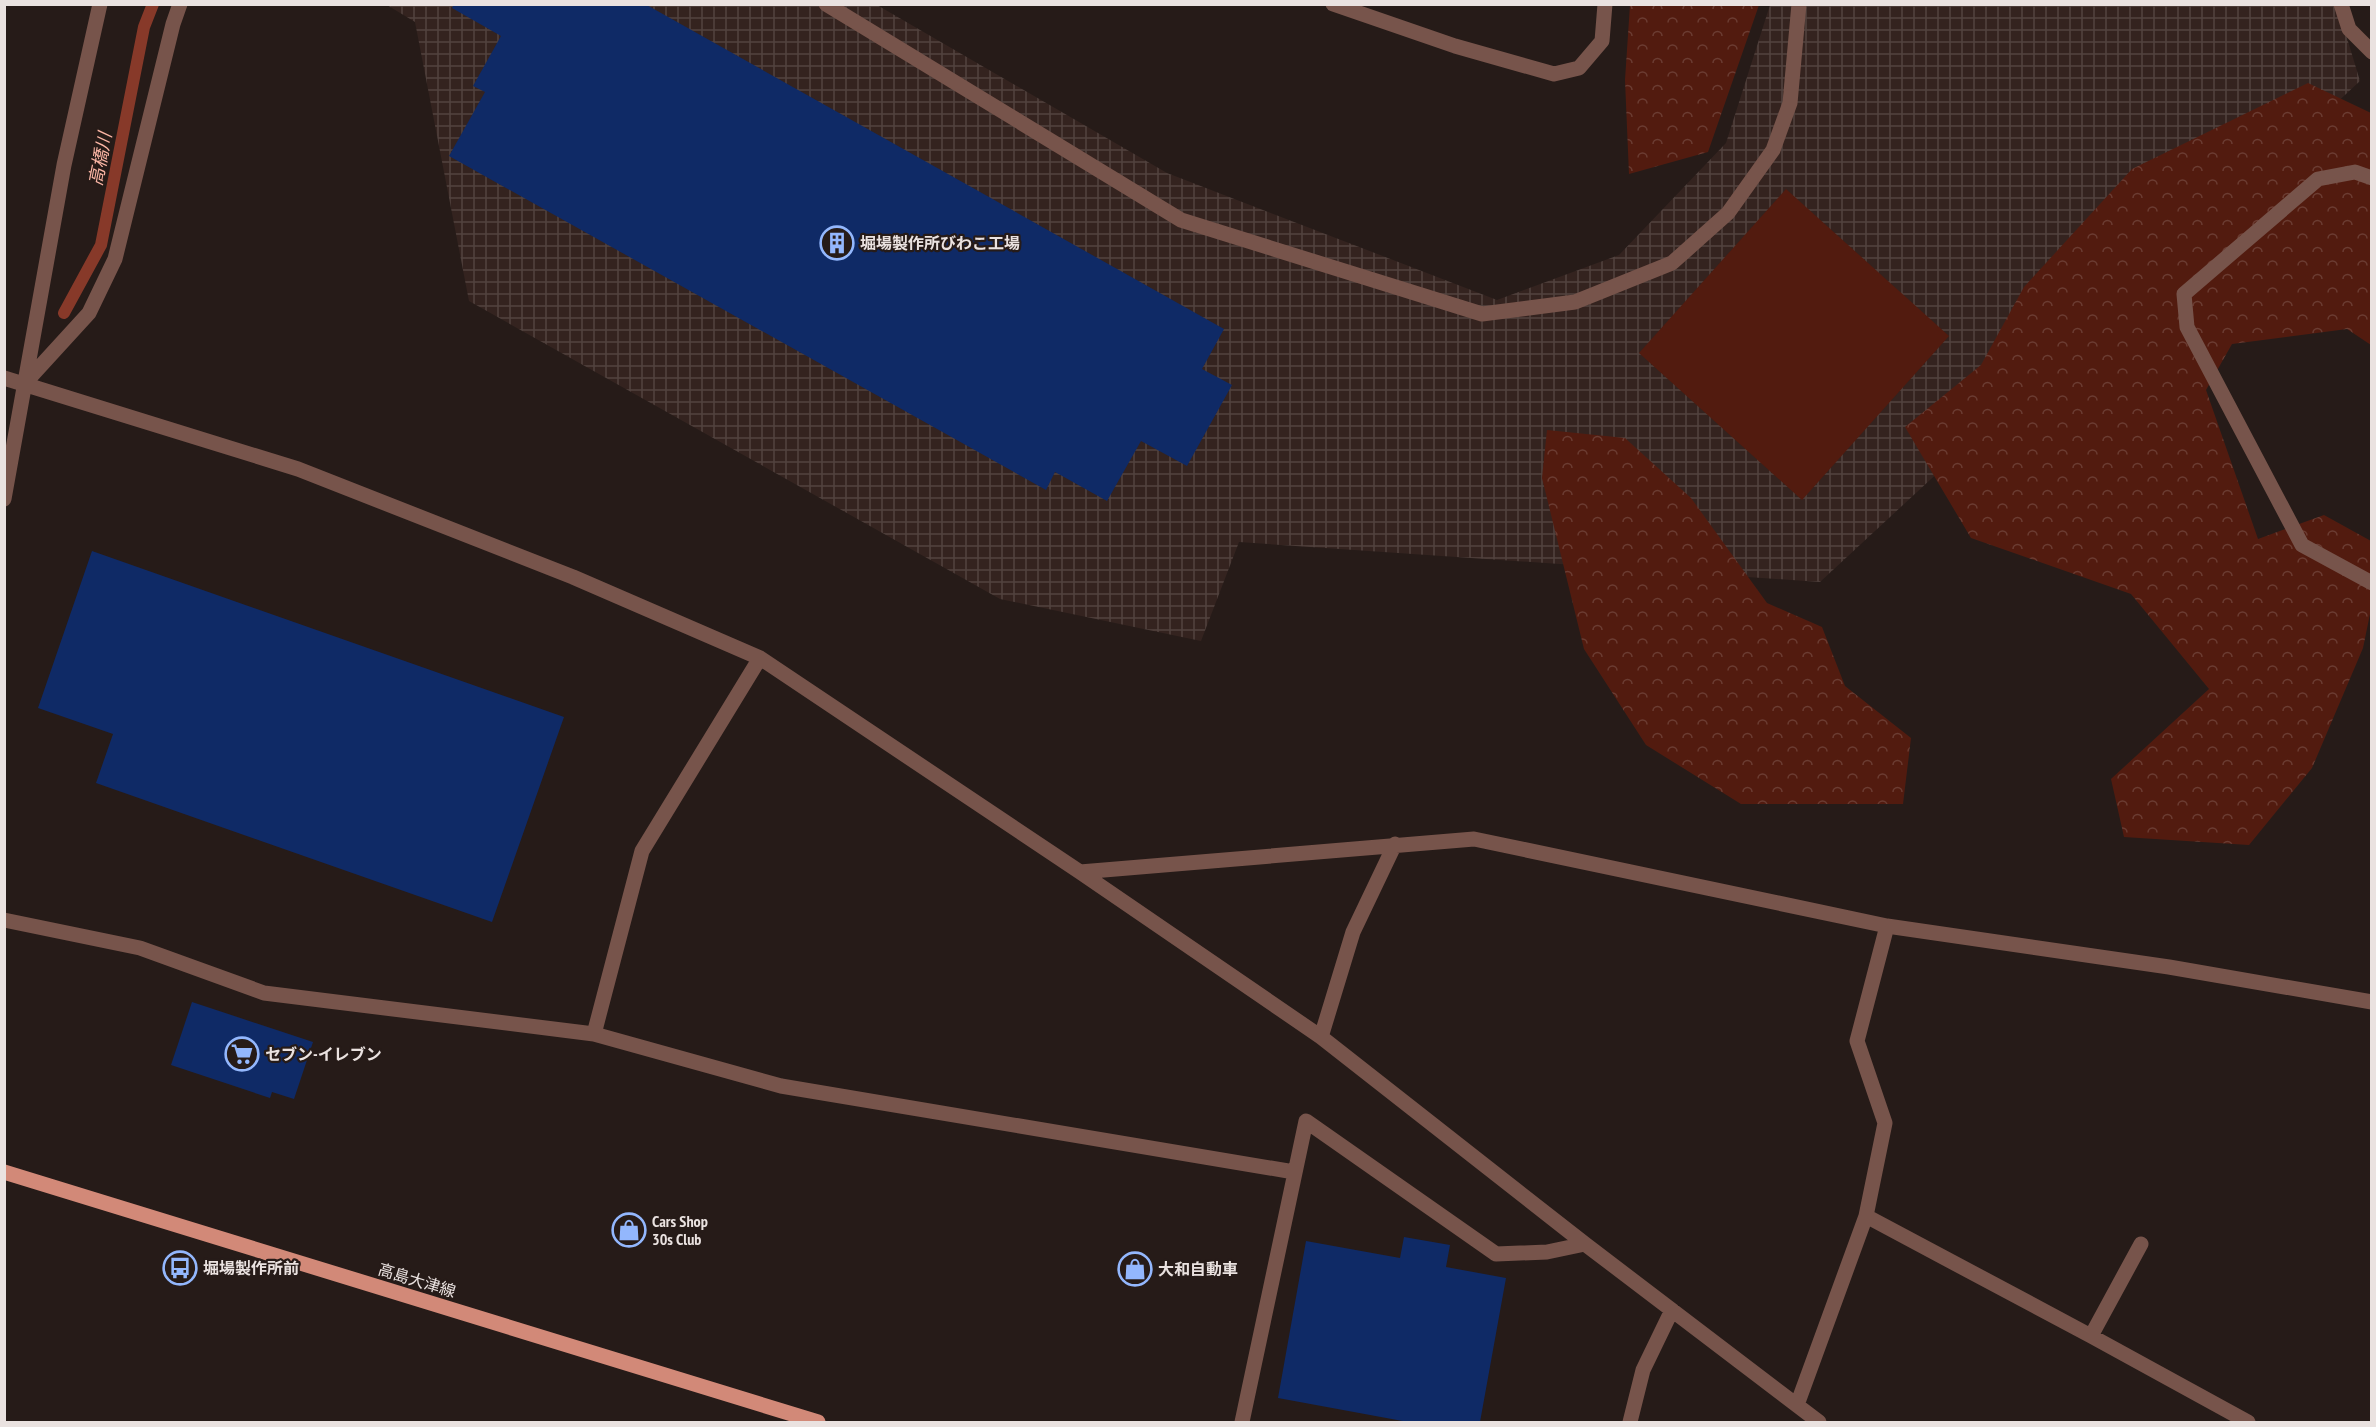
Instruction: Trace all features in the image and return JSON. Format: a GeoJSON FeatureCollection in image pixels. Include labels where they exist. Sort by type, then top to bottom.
{"type":"FeatureCollection","features":[{"type":"Feature","properties":{"kind":"main road","name":"高島大津線"},"geometry":{"type":"LineString","coordinates":[[4,1172],[818,1422]]}},
{"type":"Feature","properties":{"kind":"street"},"geometry":{"type":"LineString","coordinates":[[4,499],[64,165],[100,4]]}},
{"type":"Feature","properties":{"kind":"street"},"geometry":{"type":"LineString","coordinates":[[25,383],[89,314],[115,259],[173,24],[180,4]]}},
{"type":"Feature","properties":{"kind":"street"},"geometry":{"type":"LineString","coordinates":[[1333,4],[1455,46],[1554,74],[1579,68],[1602,41],[1605,4]]}},
{"type":"Feature","properties":{"kind":"street"},"geometry":{"type":"LineString","coordinates":[[833,7],[1181,220],[1482,314],[1575,302],[1672,263],[1728,213],[1773,150],[1790,103],[1799,4]]}},
{"type":"Feature","properties":{"kind":"street"},"geometry":{"type":"LineString","coordinates":[[2341,4],[2349,29],[2372,52]]}},
{"type":"Feature","properties":{"kind":"street"},"geometry":{"type":"LineString","coordinates":[[2372,178],[2355,172],[2318,179],[2184,294],[2187,327],[2302,545],[2372,583]]}},
{"type":"Feature","properties":{"kind":"street"},"geometry":{"type":"LineString","coordinates":[[4,378],[298,469],[573,577],[760,658],[1080,872],[1321,1037],[1586,1244],[1820,1422]]}},
{"type":"Feature","properties":{"kind":"street"},"geometry":{"type":"LineString","coordinates":[[594,1034],[642,851],[760,658]]}},
{"type":"Feature","properties":{"kind":"street"},"geometry":{"type":"LineString","coordinates":[[1080,872],[1474,839],[1887,926],[2169,967],[2372,1002]]}},
{"type":"Feature","properties":{"kind":"street"},"geometry":{"type":"LineString","coordinates":[[1321,1037],[1353,932],[1395,844]]}},
{"type":"Feature","properties":{"kind":"street"},"geometry":{"type":"LineString","coordinates":[[4,920],[140,948],[264,993],[594,1034],[781,1086],[1294,1172]]}},
{"type":"Feature","properties":{"kind":"street"},"geometry":{"type":"LineString","coordinates":[[1797,1406],[1866,1216],[1885,1123],[1857,1041],[1887,926]]}},
{"type":"Feature","properties":{"kind":"street"},"geometry":{"type":"LineString","coordinates":[[1242,1422],[1306,1121],[1496,1254],[1547,1252],[1586,1244]]}},
{"type":"Feature","properties":{"kind":"street"},"geometry":{"type":"LineString","coordinates":[[1866,1216],[2248,1422]]}},
{"type":"Feature","properties":{"kind":"street"},"geometry":{"type":"LineString","coordinates":[[2091,1336],[2141,1244]]}},
{"type":"Feature","properties":{"kind":"street"},"geometry":{"type":"LineString","coordinates":[[1629,1422],[1643,1370],[1672,1310]]}},
{"type":"Feature","properties":{"kind":"shaded area"},"geometry":{"type":"Polygon","coordinates":[[[387,5],[877,5],[1167,173],[1497,300],[1619,255],[1726,143],[1770,5],[2337,5],[2360,81],[1820,582],[1239,542],[1201,641],[1000,599],[469,301],[415,22],[387,5]]]}},
{"type":"Feature","properties":{"kind":"green space"},"geometry":{"type":"Polygon","coordinates":[[[1630,5],[1759,5],[1708,152],[1629,174],[1625,80],[1630,5]]]}},
{"type":"Feature","properties":{"kind":"green space"},"geometry":{"type":"Polygon","coordinates":[[[2308,83],[2371,113],[2371,345],[2347,329],[2232,344],[2206,390],[2258,539],[2324,515],[2371,541],[2371,609],[2363,648],[2312,768],[2249,845],[2124,837],[2111,779],[2209,689],[2131,594],[1971,538],[1905,427],[1981,365],[2024,287],[2132,169],[2308,83]]]}},
{"type":"Feature","properties":{"kind":"green space"},"geometry":{"type":"Polygon","coordinates":[[[1786,189],[1949,336],[1802,500],[1639,353],[1786,189]]]}},
{"type":"Feature","properties":{"kind":"green space"},"geometry":{"type":"Polygon","coordinates":[[[1547,430],[1625,438],[1691,498],[1767,603],[1822,627],[1845,686],[1911,738],[1903,804],[1741,804],[1646,745],[1584,649],[1542,478],[1547,430]]]}},
{"type":"Feature","properties":{"kind":"building","name":"堀場製作所びわこ工場"},"geometry":{"type":"Polygon","coordinates":[[[454,4],[645,4],[1224,329],[1202,369],[1232,385],[1187,466],[1141,441],[1107,501],[1055,472],[1046,490],[449,156],[485,92],[473,86],[501,36],[452,8],[454,4]]]}},
{"type":"Feature","properties":{"kind":"building"},"geometry":{"type":"Polygon","coordinates":[[[92,551],[564,717],[492,922],[96,783],[113,734],[38,708],[92,551]]]}},
{"type":"Feature","properties":{"kind":"building","name":"セブン-イレブン"},"geometry":{"type":"Polygon","coordinates":[[[192,1002],[313,1042],[294,1099],[272,1092],[270,1098],[171,1065],[192,1002]]]}},
{"type":"Feature","properties":{"kind":"building"},"geometry":{"type":"Polygon","coordinates":[[[1404,1237],[1450,1245],[1446,1267],[1506,1278],[1480,1422],[1408,1422],[1278,1398],[1306,1241],[1400,1258],[1404,1237]]]}},
{"type":"Feature","properties":{"kind":"waterway","name":"高橋川"},"geometry":{"type":"LineString","coordinates":[[64,313],[101,245],[144,27],[153,4]]}},
{"type":"Feature","properties":{"kind":"place","name":"堀場製作所びわこ工場"},"geometry":{"type":"Point","coordinates":[837,243]}},
{"type":"Feature","properties":{"kind":"place","name":"セブン-イレブン"},"geometry":{"type":"Point","coordinates":[242,1054]}},
{"type":"Feature","properties":{"kind":"place","name":"Cars Shop 30s Club"},"geometry":{"type":"Point","coordinates":[629,1230]}},
{"type":"Feature","properties":{"kind":"place","name":"堀場製作所前"},"geometry":{"type":"Point","coordinates":[180,1268]}},
{"type":"Feature","properties":{"kind":"place","name":"大和自動車"},"geometry":{"type":"Point","coordinates":[1135,1269]}}]}
